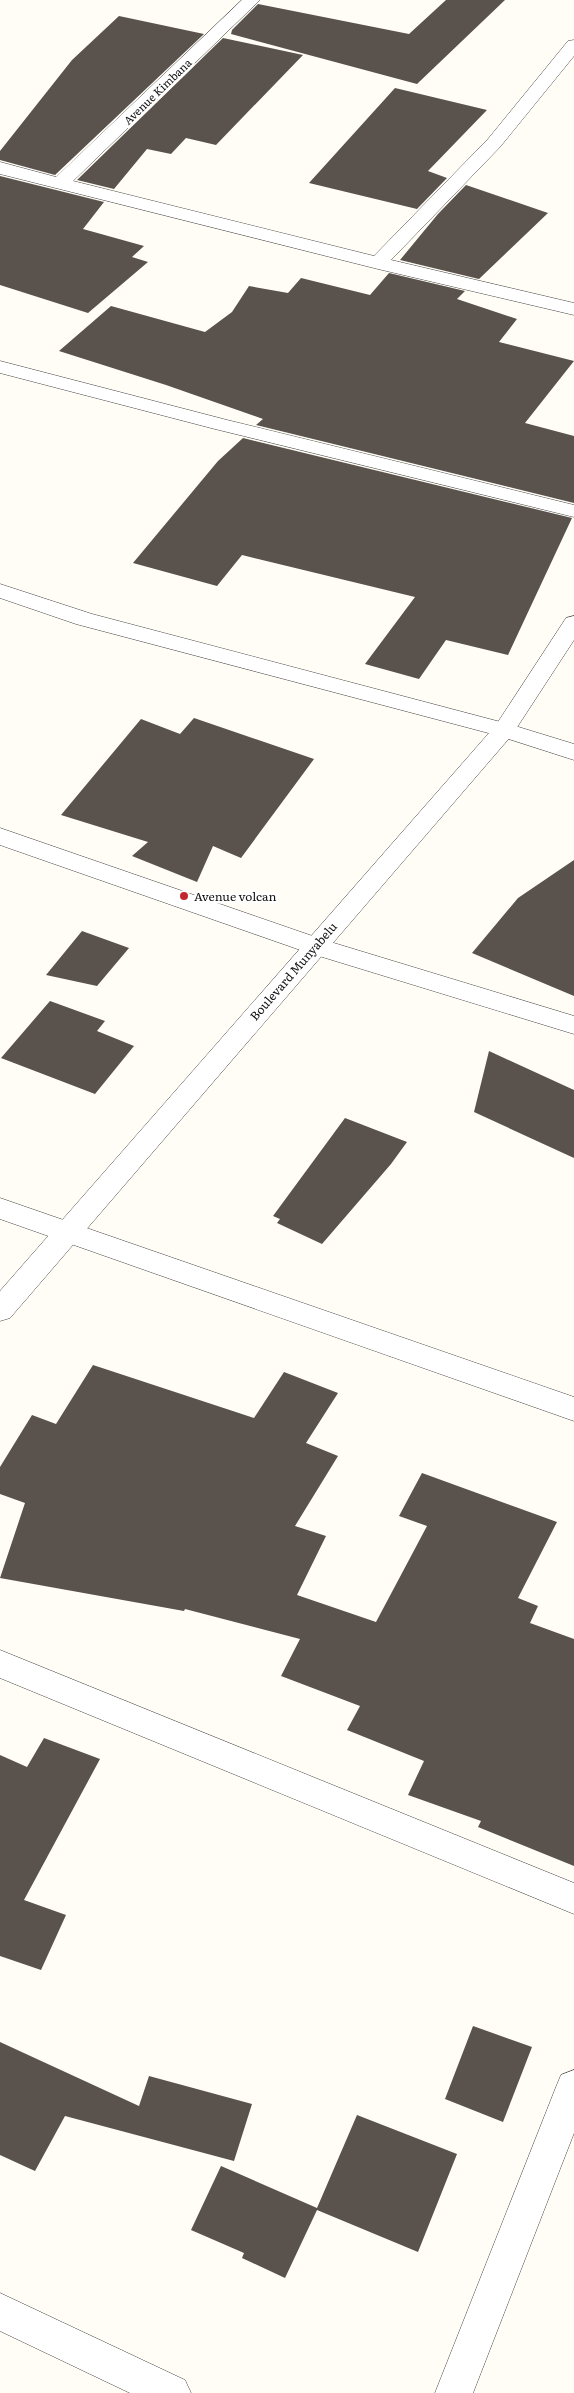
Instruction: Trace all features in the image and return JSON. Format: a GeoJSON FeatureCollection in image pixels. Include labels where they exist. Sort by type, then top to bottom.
{"type":"FeatureCollection","features":[{"type":"Feature","properties":{"kind":"street","name":"Avenue Kimbana"},"geometry":{"type":"LineString","coordinates":[[61,182],[252,0]]}},
{"type":"Feature","properties":{"kind":"street"},"geometry":{"type":"LineString","coordinates":[[378,263],[494,143],[574,45]]}},
{"type":"Feature","properties":{"kind":"street"},"geometry":{"type":"LineString","coordinates":[[0,168],[378,263],[574,309]]}},
{"type":"Feature","properties":{"kind":"street"},"geometry":{"type":"LineString","coordinates":[[0,367],[222,425],[574,511]]}},
{"type":"Feature","properties":{"kind":"street"},"geometry":{"type":"LineString","coordinates":[[0,591],[84,619],[504,730],[574,752]]}},
{"type":"Feature","properties":{"kind":"street","name":"Boulevard Munyabelu"},"geometry":{"type":"LineString","coordinates":[[0,1310],[504,730],[574,623]]}},
{"type":"Feature","properties":{"kind":"street"},"geometry":{"type":"LineString","coordinates":[[0,836],[315,946],[574,1025]]}},
{"type":"Feature","properties":{"kind":"street"},"geometry":{"type":"LineString","coordinates":[[0,1208],[66,1233],[574,1409]]}},
{"type":"Feature","properties":{"kind":"street"},"geometry":{"type":"LineString","coordinates":[[0,1664],[574,1899]]}},
{"type":"Feature","properties":{"kind":"street"},"geometry":{"type":"LineString","coordinates":[[454,2393],[574,2087]]}},
{"type":"Feature","properties":{"kind":"street"},"geometry":{"type":"LineString","coordinates":[[0,2312],[172,2393]]}},
{"type":"Feature","properties":{"kind":"building"},"geometry":{"type":"Polygon","coordinates":[[[446,0],[505,0],[417,84],[231,34],[232,30],[258,4],[409,34],[446,0]]]}},
{"type":"Feature","properties":{"kind":"building"},"geometry":{"type":"Polygon","coordinates":[[[119,16],[204,34],[55,175],[0,160],[0,151],[72,60],[119,16]]]}},
{"type":"Feature","properties":{"kind":"building"},"geometry":{"type":"Polygon","coordinates":[[[223,38],[303,55],[216,145],[186,138],[171,154],[147,149],[114,189],[77,180],[223,38]]]}},
{"type":"Feature","properties":{"kind":"building"},"geometry":{"type":"Polygon","coordinates":[[[395,88],[487,110],[428,171],[447,178],[417,209],[309,183],[395,88]]]}},
{"type":"Feature","properties":{"kind":"building"},"geometry":{"type":"Polygon","coordinates":[[[0,176],[104,202],[83,229],[144,246],[132,257],[148,262],[88,313],[0,285],[0,176]]]}},
{"type":"Feature","properties":{"kind":"building"},"geometry":{"type":"Polygon","coordinates":[[[466,185],[548,213],[479,279],[400,260],[438,214],[466,185]]]}},
{"type":"Feature","properties":{"kind":"building"},"geometry":{"type":"Polygon","coordinates":[[[389,273],[465,291],[457,299],[517,319],[499,342],[574,361],[525,423],[574,436],[574,503],[256,425],[263,419],[166,385],[59,351],[111,306],[205,332],[232,312],[249,286],[288,293],[301,278],[370,295],[389,273]]]}},
{"type":"Feature","properties":{"kind":"building"},"geometry":{"type":"Polygon","coordinates":[[[243,438],[572,518],[508,655],[446,640],[419,679],[365,664],[415,597],[242,555],[217,586],[133,563],[218,461],[243,438]]]}},
{"type":"Feature","properties":{"kind":"building"},"geometry":{"type":"Polygon","coordinates":[[[194,718],[314,759],[241,858],[213,846],[197,882],[132,856],[148,842],[61,815],[141,719],[180,734],[194,718]]]}},
{"type":"Feature","properties":{"kind":"building"},"geometry":{"type":"Polygon","coordinates":[[[574,860],[574,996],[472,953],[518,898],[574,860]]]}},
{"type":"Feature","properties":{"kind":"building"},"geometry":{"type":"Polygon","coordinates":[[[82,931],[129,948],[97,986],[46,975],[82,931]]]}},
{"type":"Feature","properties":{"kind":"building"},"geometry":{"type":"Polygon","coordinates":[[[50,1001],[105,1021],[97,1031],[134,1046],[95,1094],[1,1058],[50,1001]]]}},
{"type":"Feature","properties":{"kind":"building"},"geometry":{"type":"Polygon","coordinates":[[[489,1051],[574,1090],[574,1158],[474,1112],[489,1051]]]}},
{"type":"Feature","properties":{"kind":"building"},"geometry":{"type":"Polygon","coordinates":[[[345,1118],[407,1142],[391,1164],[322,1244],[277,1223],[280,1219],[273,1216],[345,1118]]]}},
{"type":"Feature","properties":{"kind":"building"},"geometry":{"type":"Polygon","coordinates":[[[93,1365],[254,1418],[284,1372],[338,1393],[306,1443],[338,1456],[295,1526],[326,1536],[297,1595],[376,1622],[427,1526],[399,1516],[422,1473],[557,1522],[518,1598],[538,1606],[530,1623],[574,1639],[574,1866],[478,1827],[481,1821],[408,1795],[424,1761],[347,1730],[360,1706],[281,1676],[300,1639],[185,1609],[184,1611],[0,1578],[25,1503],[0,1494],[0,1467],[32,1415],[56,1424],[93,1365]]]}},
{"type":"Feature","properties":{"kind":"building"},"geometry":{"type":"Polygon","coordinates":[[[44,1738],[100,1759],[24,1900],[66,1915],[41,1970],[0,1956],[0,1755],[27,1767],[44,1738]]]}},
{"type":"Feature","properties":{"kind":"building"},"geometry":{"type":"Polygon","coordinates":[[[473,2026],[532,2047],[503,2122],[445,2099],[473,2026]]]}},
{"type":"Feature","properties":{"kind":"building"},"geometry":{"type":"Polygon","coordinates":[[[0,2042],[139,2106],[149,2076],[252,2104],[234,2161],[65,2116],[35,2171],[0,2155],[0,2042]]]}},
{"type":"Feature","properties":{"kind":"building"},"geometry":{"type":"Polygon","coordinates":[[[357,2115],[457,2154],[418,2252],[317,2210],[285,2278],[242,2258],[244,2253],[191,2230],[221,2166],[317,2208],[357,2115]]]}},
{"type":"Feature","properties":{"kind":"place","name":"Avenue volcan"},"geometry":{"type":"Point","coordinates":[184,896]}}]}
